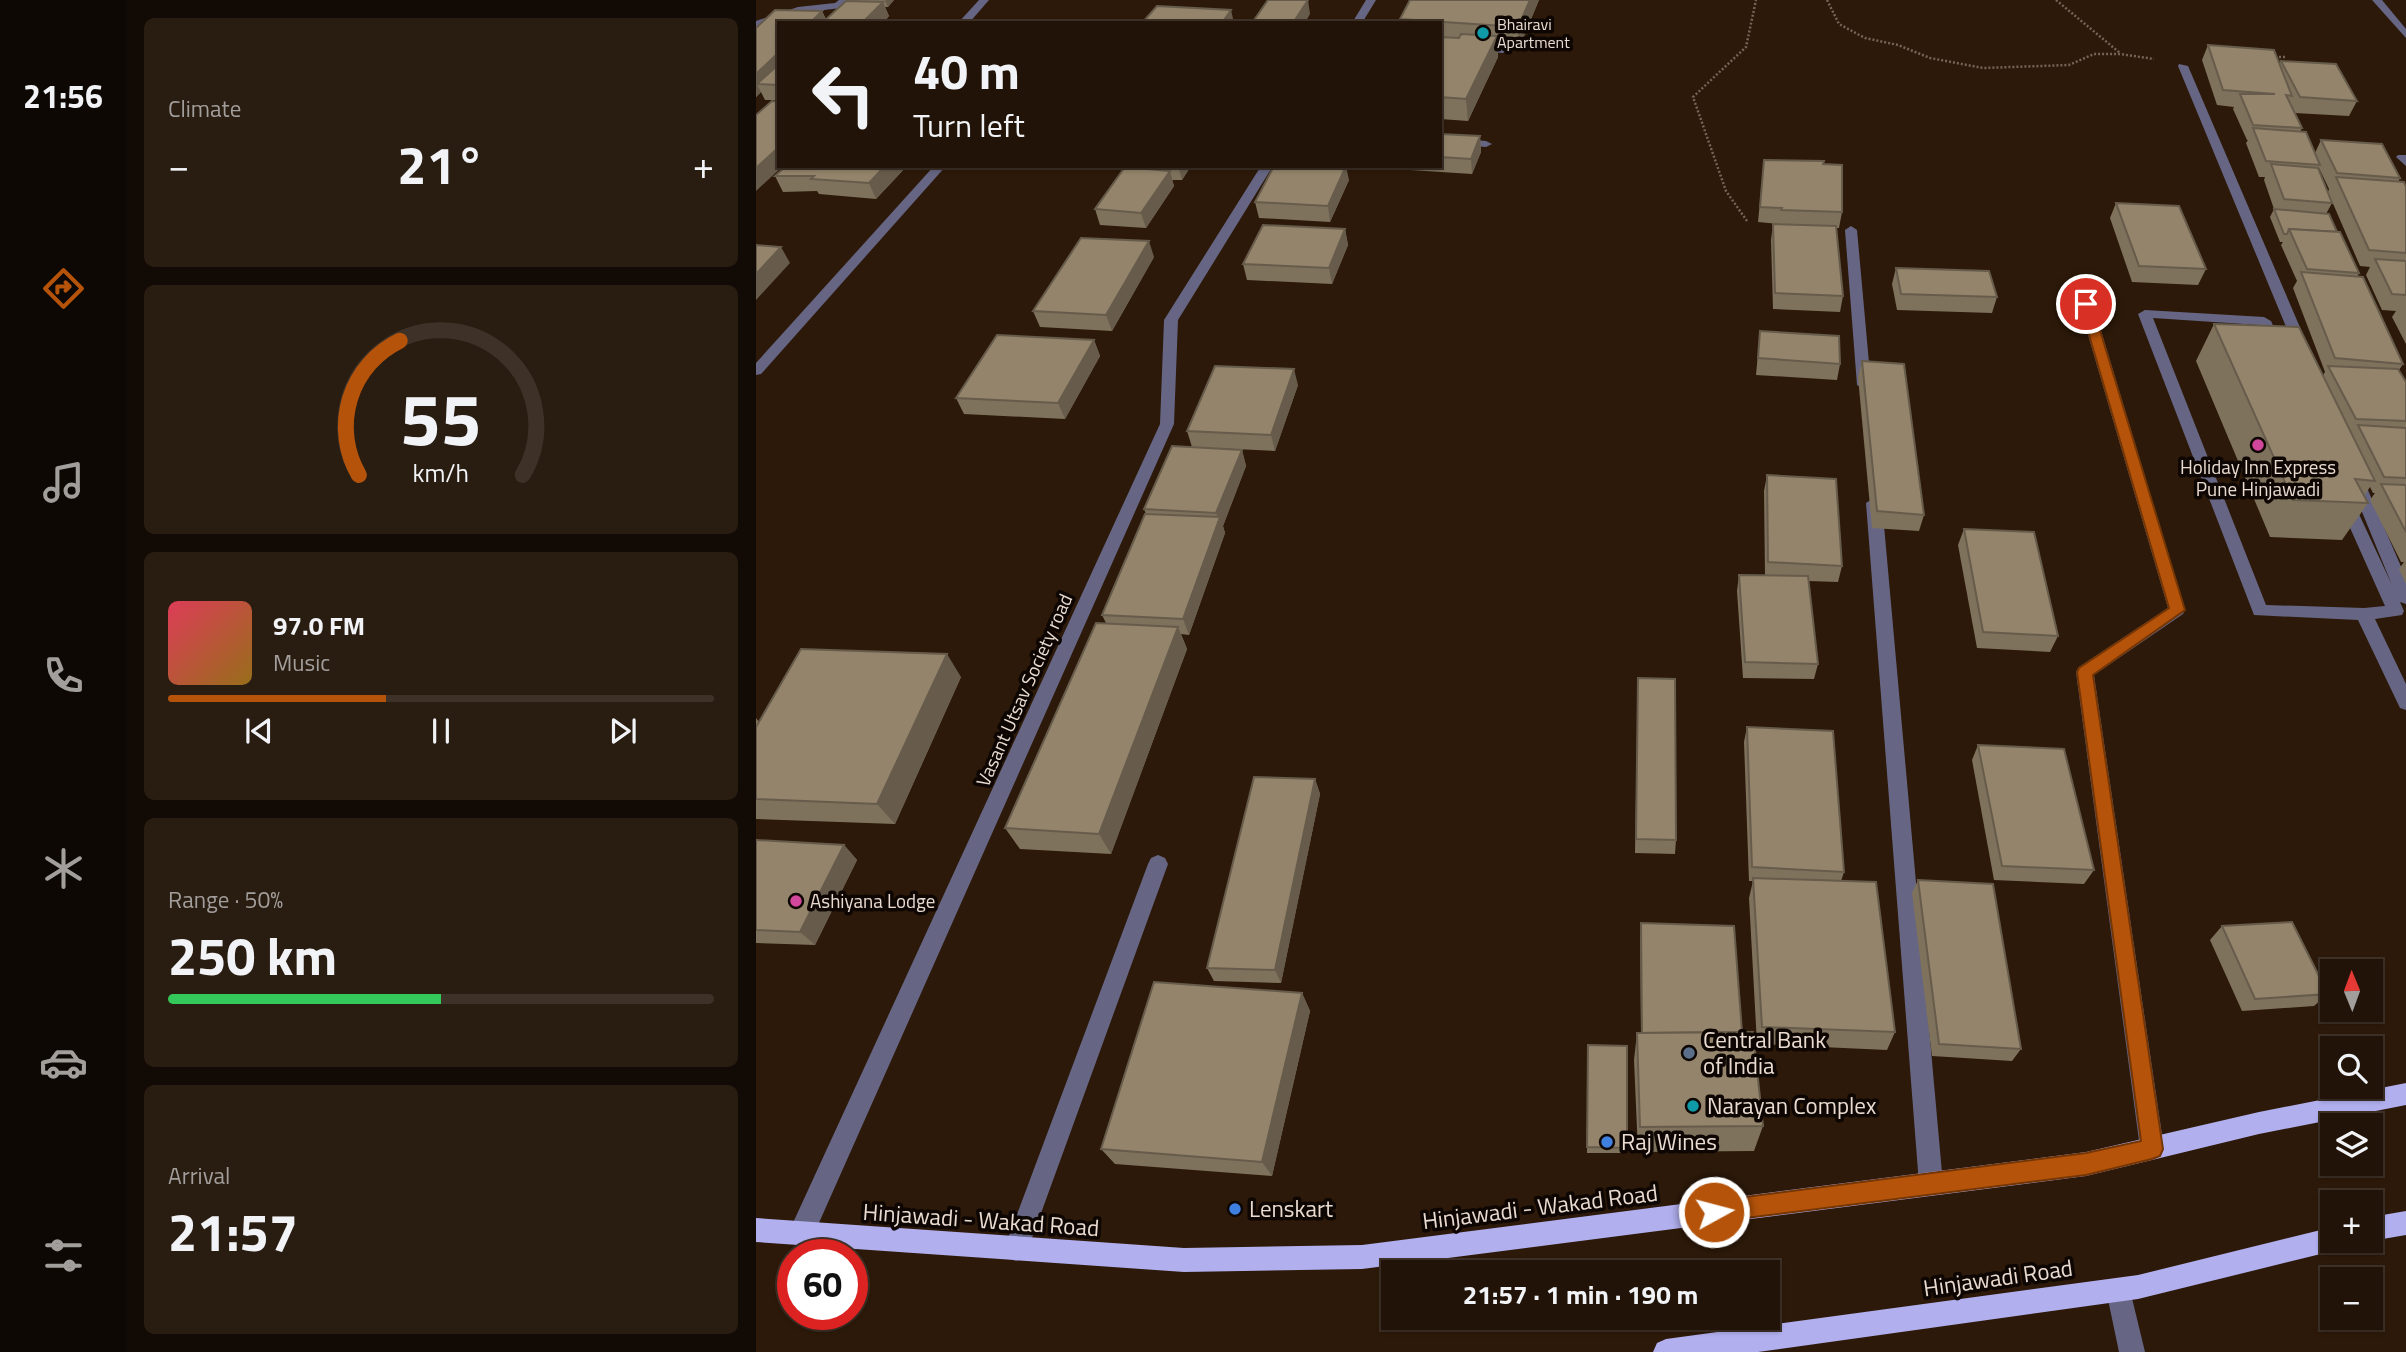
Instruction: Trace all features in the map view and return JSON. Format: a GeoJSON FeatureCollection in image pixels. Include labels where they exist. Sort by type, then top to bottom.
{"type":"FeatureCollection","features":[{"type":"Feature","properties":{"kind":"main road","name":"Hinjawadi - Wakad Road"},"geometry":{"type":"LineString","coordinates":[[756,1230],[1184,1260],[1362,1257],[2086,1164],[2306,1113],[2406,1094]]}},
{"type":"Feature","properties":{"kind":"main road"},"geometry":{"type":"LineString","coordinates":[[2383,1227],[2406,1223]]}},
{"type":"Feature","properties":{"kind":"main road","name":"Hinjawadi Road"},"geometry":{"type":"LineString","coordinates":[[1666,1352],[2118,1290],[2320,1242]]}},
{"type":"Feature","properties":{"kind":"street"},"geometry":{"type":"LineString","coordinates":[[756,24],[798,10],[838,6],[844,0]]}},
{"type":"Feature","properties":{"kind":"street"},"geometry":{"type":"LineString","coordinates":[[964,21],[984,0]]}},
{"type":"Feature","properties":{"kind":"street"},"geometry":{"type":"LineString","coordinates":[[1358,21],[1371,0]]}},
{"type":"Feature","properties":{"kind":"street"},"geometry":{"type":"LineString","coordinates":[[2377,0],[2406,35]]}},
{"type":"Feature","properties":{"kind":"street"},"geometry":{"type":"LineString","coordinates":[[1442,45],[1503,50]]}},
{"type":"Feature","properties":{"kind":"street"},"geometry":{"type":"LineString","coordinates":[[2183,66],[2307,361]]}},
{"type":"Feature","properties":{"kind":"street"},"geometry":{"type":"LineString","coordinates":[[1442,140],[1486,144]]}},
{"type":"Feature","properties":{"kind":"street"},"geometry":{"type":"LineString","coordinates":[[756,371],[938,168]]}},
{"type":"Feature","properties":{"kind":"street","name":"Vasant Utsav Society road"},"geometry":{"type":"LineString","coordinates":[[801,1234],[1167,424],[1171,320],[1266,168]]}},
{"type":"Feature","properties":{"kind":"street"},"geometry":{"type":"LineString","coordinates":[[1852,230],[1866,410]]}},
{"type":"Feature","properties":{"kind":"street"},"geometry":{"type":"LineString","coordinates":[[2086,304],[2177,610],[2085,672],[2152,1149]]}},
{"type":"Feature","properties":{"kind":"street"},"geometry":{"type":"LineString","coordinates":[[2281,359],[2264,321],[2145,314],[2260,611],[2364,614],[2396,611],[2339,485]]}},
{"type":"Feature","properties":{"kind":"street"},"geometry":{"type":"LineString","coordinates":[[2354,473],[2406,598]]}},
{"type":"Feature","properties":{"kind":"street"},"geometry":{"type":"LineString","coordinates":[[1872,479],[1931,1184]]}},
{"type":"Feature","properties":{"kind":"street"},"geometry":{"type":"LineString","coordinates":[[2364,614],[2406,703]]}},
{"type":"Feature","properties":{"kind":"street"},"geometry":{"type":"LineString","coordinates":[[1016,1249],[1158,864]]}},
{"type":"Feature","properties":{"kind":"street"},"geometry":{"type":"LineString","coordinates":[[2118,1290],[2132,1352]]}},
{"type":"Feature","properties":{"kind":"path"},"geometry":{"type":"LineString","coordinates":[[1747,221],[1726,191],[1693,97],[1746,47],[1756,0]]}},
{"type":"Feature","properties":{"kind":"path"},"geometry":{"type":"LineString","coordinates":[[1827,0],[1839,24],[1865,38],[1898,45],[1930,58],[1983,68],[2070,65],[2094,54],[2120,54],[2162,60]]}},
{"type":"Feature","properties":{"kind":"path"},"geometry":{"type":"LineString","coordinates":[[2056,0],[2120,54]]}},
{"type":"Feature","properties":{"kind":"path"},"geometry":{"type":"LineString","coordinates":[[2271,57],[2285,57]]}},
{"type":"Feature","properties":{"kind":"building"},"geometry":{"type":"Polygon","coordinates":[[[1268,0],[1308,0],[1294,21],[1253,21],[1268,0]]]}},
{"type":"Feature","properties":{"kind":"building"},"geometry":{"type":"Polygon","coordinates":[[[1410,0],[1530,0],[1518,27],[1400,19],[1410,0]]]}},
{"type":"Feature","properties":{"kind":"building"},"geometry":{"type":"Polygon","coordinates":[[[846,1],[883,2],[864,21],[824,21],[846,1]]]}},
{"type":"Feature","properties":{"kind":"building"},"geometry":{"type":"Polygon","coordinates":[[[1157,6],[1231,10],[1223,21],[1144,21],[1157,6]]]}},
{"type":"Feature","properties":{"kind":"building"},"geometry":{"type":"Polygon","coordinates":[[[775,10],[822,11],[812,21],[777,21],[777,54],[756,74],[756,28],[775,10]]]}},
{"type":"Feature","properties":{"kind":"building"},"geometry":{"type":"Polygon","coordinates":[[[1461,34],[1497,36],[1466,99],[1442,97],[1442,37],[1459,38],[1461,34]]]}},
{"type":"Feature","properties":{"kind":"building"},"geometry":{"type":"Polygon","coordinates":[[[2208,45],[2274,50],[2292,96],[2286,95],[2302,128],[2253,125],[2240,94],[2275,94],[2223,90],[2208,45]]]}},
{"type":"Feature","properties":{"kind":"building"},"geometry":{"type":"Polygon","coordinates":[[[2281,61],[2336,64],[2357,101],[2300,97],[2281,61]]]}},
{"type":"Feature","properties":{"kind":"building"},"geometry":{"type":"Polygon","coordinates":[[[777,66],[777,85],[757,84],[777,66]]]}},
{"type":"Feature","properties":{"kind":"building"},"geometry":{"type":"Polygon","coordinates":[[[772,101],[777,102],[777,149],[756,168],[756,115],[772,101]]]}},
{"type":"Feature","properties":{"kind":"building"},"geometry":{"type":"Polygon","coordinates":[[[2253,128],[2306,132],[2320,165],[2266,161],[2253,128]]]}},
{"type":"Feature","properties":{"kind":"building"},"geometry":{"type":"Polygon","coordinates":[[[1442,134],[1480,136],[1471,159],[1442,157],[1442,134]]]}},
{"type":"Feature","properties":{"kind":"building"},"geometry":{"type":"Polygon","coordinates":[[[2321,140],[2382,144],[2400,178],[2337,173],[2321,140]]]}},
{"type":"Feature","properties":{"kind":"building"},"geometry":{"type":"Polygon","coordinates":[[[1764,160],[1824,161],[1823,164],[1842,165],[1842,212],[1760,207],[1764,160]]]}},
{"type":"Feature","properties":{"kind":"building"},"geometry":{"type":"Polygon","coordinates":[[[2271,164],[2318,168],[2332,203],[2284,199],[2271,164]]]}},
{"type":"Feature","properties":{"kind":"building"},"geometry":{"type":"Polygon","coordinates":[[[784,168],[883,168],[869,183],[811,179],[814,176],[775,176],[784,168]]]}},
{"type":"Feature","properties":{"kind":"building"},"geometry":{"type":"Polygon","coordinates":[[[1124,168],[1170,171],[1141,213],[1095,209],[1124,168]]]}},
{"type":"Feature","properties":{"kind":"building"},"geometry":{"type":"Polygon","coordinates":[[[1273,168],[1345,168],[1328,206],[1255,202],[1273,168]]]}},
{"type":"Feature","properties":{"kind":"building"},"geometry":{"type":"Polygon","coordinates":[[[2336,177],[2404,182],[2406,253],[2369,250],[2336,177]]]}},
{"type":"Feature","properties":{"kind":"building"},"geometry":{"type":"Polygon","coordinates":[[[2116,203],[2179,206],[2206,269],[2139,266],[2116,203]]]}},
{"type":"Feature","properties":{"kind":"building"},"geometry":{"type":"Polygon","coordinates":[[[2274,209],[2329,214],[2337,232],[2289,229],[2287,234],[2284,234],[2274,209]]]}},
{"type":"Feature","properties":{"kind":"building"},"geometry":{"type":"Polygon","coordinates":[[[1773,224],[1836,226],[1843,296],[1775,293],[1773,224]]]}},
{"type":"Feature","properties":{"kind":"building"},"geometry":{"type":"Polygon","coordinates":[[[1263,225],[1345,229],[1329,268],[1243,264],[1263,225]]]}},
{"type":"Feature","properties":{"kind":"building"},"geometry":{"type":"Polygon","coordinates":[[[2289,229],[2340,232],[2359,273],[2307,269],[2289,229]]]}},
{"type":"Feature","properties":{"kind":"building"},"geometry":{"type":"Polygon","coordinates":[[[1081,238],[1149,241],[1106,315],[1033,311],[1081,238]]]}},
{"type":"Feature","properties":{"kind":"building"},"geometry":{"type":"Polygon","coordinates":[[[756,245],[781,247],[756,274],[756,245]]]}},
{"type":"Feature","properties":{"kind":"building"},"geometry":{"type":"Polygon","coordinates":[[[2375,259],[2406,261],[2406,295],[2392,294],[2375,259]]]}},
{"type":"Feature","properties":{"kind":"building"},"geometry":{"type":"Polygon","coordinates":[[[1896,268],[1989,271],[1997,297],[1901,294],[1896,268]]]}},
{"type":"Feature","properties":{"kind":"building"},"geometry":{"type":"Polygon","coordinates":[[[2301,272],[2363,277],[2403,364],[2335,358],[2301,272]]]}},
{"type":"Feature","properties":{"kind":"building"},"geometry":{"type":"Polygon","coordinates":[[[2214,324],[2299,327],[2375,481],[2355,479],[2368,503],[2293,500],[2214,324]]]}},
{"type":"Feature","properties":{"kind":"building"},"geometry":{"type":"Polygon","coordinates":[[[1760,331],[1839,336],[1840,364],[1758,358],[1760,331]]]}},
{"type":"Feature","properties":{"kind":"building"},"geometry":{"type":"Polygon","coordinates":[[[997,335],[1094,340],[1058,403],[956,398],[997,335]]]}},
{"type":"Feature","properties":{"kind":"building"},"geometry":{"type":"Polygon","coordinates":[[[1862,361],[1904,364],[1924,515],[1877,511],[1862,361]]]}},
{"type":"Feature","properties":{"kind":"building"},"geometry":{"type":"Polygon","coordinates":[[[1215,366],[1294,369],[1271,435],[1187,431],[1215,366]]]}},
{"type":"Feature","properties":{"kind":"building"},"geometry":{"type":"Polygon","coordinates":[[[2328,366],[2398,369],[2406,382],[2406,421],[2356,419],[2328,366]]]}},
{"type":"Feature","properties":{"kind":"building"},"geometry":{"type":"Polygon","coordinates":[[[2358,425],[2406,428],[2406,478],[2384,477],[2358,425]]]}},
{"type":"Feature","properties":{"kind":"building"},"geometry":{"type":"Polygon","coordinates":[[[1172,446],[1242,450],[1216,513],[1144,509],[1172,446]]]}},
{"type":"Feature","properties":{"kind":"building"},"geometry":{"type":"Polygon","coordinates":[[[1767,475],[1836,479],[1842,566],[1768,562],[1767,475]]]}},
{"type":"Feature","properties":{"kind":"building"},"geometry":{"type":"Polygon","coordinates":[[[2381,484],[2406,485],[2406,532],[2381,484]]]}},
{"type":"Feature","properties":{"kind":"building"},"geometry":{"type":"Polygon","coordinates":[[[1145,514],[1220,517],[1183,619],[1102,615],[1145,514]]]}},
{"type":"Feature","properties":{"kind":"building"},"geometry":{"type":"Polygon","coordinates":[[[1964,529],[2034,532],[2058,636],[1983,632],[1964,529]]]}},
{"type":"Feature","properties":{"kind":"building"},"geometry":{"type":"Polygon","coordinates":[[[1739,575],[1808,576],[1818,664],[1745,662],[1739,575]]]}},
{"type":"Feature","properties":{"kind":"building"},"geometry":{"type":"Polygon","coordinates":[[[1096,623],[1178,627],[1099,834],[1005,828],[1096,623]]]}},
{"type":"Feature","properties":{"kind":"building"},"geometry":{"type":"Polygon","coordinates":[[[801,649],[947,654],[877,804],[756,799],[756,727],[801,649]]]}},
{"type":"Feature","properties":{"kind":"building"},"geometry":{"type":"Polygon","coordinates":[[[1638,678],[1675,679],[1676,840],[1636,839],[1638,678]]]}},
{"type":"Feature","properties":{"kind":"building"},"geometry":{"type":"Polygon","coordinates":[[[1747,727],[1833,731],[1844,872],[1752,867],[1747,727]]]}},
{"type":"Feature","properties":{"kind":"building"},"geometry":{"type":"Polygon","coordinates":[[[1978,745],[2064,749],[2094,870],[2002,866],[1978,745]]]}},
{"type":"Feature","properties":{"kind":"building"},"geometry":{"type":"Polygon","coordinates":[[[1254,777],[1315,779],[1275,970],[1207,968],[1254,777]]]}},
{"type":"Feature","properties":{"kind":"building","name":"Ashiyana Lodge"},"geometry":{"type":"Polygon","coordinates":[[[756,840],[844,845],[800,932],[756,930],[756,840]]]}},
{"type":"Feature","properties":{"kind":"building"},"geometry":{"type":"Polygon","coordinates":[[[1753,878],[1876,882],[1895,1032],[1762,1027],[1753,878]]]}},
{"type":"Feature","properties":{"kind":"building"},"geometry":{"type":"Polygon","coordinates":[[[1918,880],[1993,884],[2021,1049],[1939,1044],[1918,880]]]}},
{"type":"Feature","properties":{"kind":"building"},"geometry":{"type":"Polygon","coordinates":[[[2292,922],[2320,978],[2320,995],[2255,999],[2222,926],[2292,922]]]}},
{"type":"Feature","properties":{"kind":"building"},"geometry":{"type":"Polygon","coordinates":[[[1641,923],[1734,926],[1742,1032],[1642,1033],[1641,923]]]}},
{"type":"Feature","properties":{"kind":"building"},"geometry":{"type":"Polygon","coordinates":[[[1154,982],[1302,993],[1262,1162],[1101,1149],[1154,982]]]}},
{"type":"Feature","properties":{"kind":"building","name":"Narayan Complex"},"geometry":{"type":"Polygon","coordinates":[[[1753,1032],[1763,1126],[1640,1127],[1637,1033],[1753,1032]]]}},
{"type":"Feature","properties":{"kind":"building"},"geometry":{"type":"Polygon","coordinates":[[[1588,1045],[1627,1046],[1627,1148],[1587,1147],[1588,1045]]]}},
{"type":"Feature","properties":{"kind":"place","name":"Bhairavi Apartment"},"geometry":{"type":"Point","coordinates":[1483,33]}},
{"type":"Feature","properties":{"kind":"place","name":"Holiday Inn Express Pune Hinjawadi"},"geometry":{"type":"Point","coordinates":[2258,445]}},
{"type":"Feature","properties":{"kind":"place","name":"Ashiyana Lodge"},"geometry":{"type":"Point","coordinates":[796,901]}},
{"type":"Feature","properties":{"kind":"place","name":"Central Bank of India"},"geometry":{"type":"Point","coordinates":[1689,1053]}},
{"type":"Feature","properties":{"kind":"place","name":"Narayan Complex"},"geometry":{"type":"Point","coordinates":[1693,1106]}},
{"type":"Feature","properties":{"kind":"place","name":"Raj Wines"},"geometry":{"type":"Point","coordinates":[1607,1142]}},
{"type":"Feature","properties":{"kind":"place","name":"Lenskart"},"geometry":{"type":"Point","coordinates":[1235,1209]}},
{"type":"Feature","properties":{"kind":"route"},"geometry":{"type":"LineString","coordinates":[[1714,1212],[2086,1164],[2152,1149],[2085,672],[2177,610],[2086,304]]}}]}
